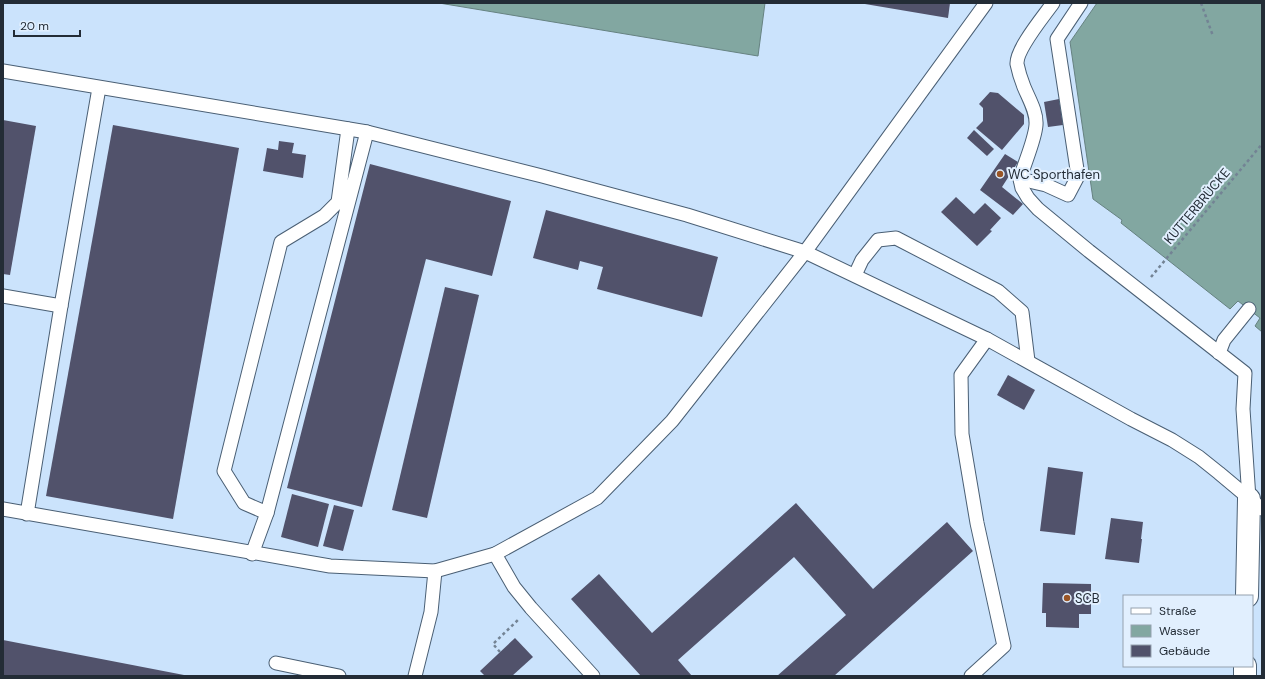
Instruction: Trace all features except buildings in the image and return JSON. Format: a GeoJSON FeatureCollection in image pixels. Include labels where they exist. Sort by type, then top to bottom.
{"type":"FeatureCollection","features":[{"type":"Feature","properties":{"kind":"street"},"geometry":{"type":"LineString","coordinates":[[1247,595],[1255,504]]}},
{"type":"Feature","properties":{"kind":"lane"},"geometry":{"type":"LineString","coordinates":[[3,509],[252,554],[330,566],[435,571],[495,554],[597,498],[672,421],[806,252],[986,3]]}},
{"type":"Feature","properties":{"kind":"lane"},"geometry":{"type":"LineString","coordinates":[[1053,3],[1023,46],[1017,64],[1023,85],[1035,114],[1036,126],[1020,179],[1022,188],[1028,198],[1038,209],[1245,373],[1243,409],[1255,504]]}},
{"type":"Feature","properties":{"kind":"lane"},"geometry":{"type":"LineString","coordinates":[[1020,179],[1046,185],[1068,195],[1078,176],[1057,39],[1081,3]]}},
{"type":"Feature","properties":{"kind":"lane"},"geometry":{"type":"LineString","coordinates":[[3,71],[366,132],[542,176],[679,213],[806,252],[987,339],[1052,376],[1172,440],[1204,461],[1255,504]]}},
{"type":"Feature","properties":{"kind":"lane"},"geometry":{"type":"LineString","coordinates":[[27,514],[60,306],[99,88]]}},
{"type":"Feature","properties":{"kind":"lane"},"geometry":{"type":"LineString","coordinates":[[267,513],[244,503],[224,471],[281,242],[324,216],[338,202],[348,129]]}},
{"type":"Feature","properties":{"kind":"lane"},"geometry":{"type":"LineString","coordinates":[[252,554],[267,513],[366,132]]}},
{"type":"Feature","properties":{"kind":"lane"},"geometry":{"type":"LineString","coordinates":[[855,275],[862,260],[878,240],[896,238],[998,291],[1022,312],[1028,361]]}},
{"type":"Feature","properties":{"kind":"lane"},"geometry":{"type":"LineString","coordinates":[[3,296],[60,306]]}},
{"type":"Feature","properties":{"kind":"lane"},"geometry":{"type":"LineString","coordinates":[[1219,353],[1224,340],[1249,309]]}},
{"type":"Feature","properties":{"kind":"lane"},"geometry":{"type":"LineString","coordinates":[[971,676],[1004,646],[977,523],[962,434],[961,375],[987,339]]}},
{"type":"Feature","properties":{"kind":"lane"},"geometry":{"type":"LineString","coordinates":[[495,554],[514,587],[531,608],[593,676]]}},
{"type":"Feature","properties":{"kind":"lane"},"geometry":{"type":"LineString","coordinates":[[415,676],[432,612],[435,571]]}},
{"type":"Feature","properties":{"kind":"lane"},"geometry":{"type":"LineString","coordinates":[[276,663],[339,676]]}},
{"type":"Feature","properties":{"kind":"path"},"geometry":{"type":"LineString","coordinates":[[1201,3],[1213,36]]}},
{"type":"Feature","properties":{"kind":"path","name":"KUTTERBRÜCKE"},"geometry":{"type":"LineString","coordinates":[[1148,280],[1262,144]]}},
{"type":"Feature","properties":{"kind":"path"},"geometry":{"type":"LineString","coordinates":[[500,652],[493,644],[531,608]]}},
{"type":"Feature","properties":{"kind":"water"},"geometry":{"type":"Polygon","coordinates":[[[439,3],[765,3],[758,56],[439,3]]]}},
{"type":"Feature","properties":{"kind":"water"},"geometry":{"type":"Polygon","coordinates":[[[1097,3],[1262,3],[1262,332],[1255,326],[1260,318],[1238,301],[1230,309],[1121,223],[1122,220],[1093,199],[1070,42],[1097,3]]]}},
{"type":"Feature","properties":{"kind":"place","name":"WC Sporthafen"},"geometry":{"type":"Point","coordinates":[1000,174]}},
{"type":"Feature","properties":{"kind":"place","name":"SCB"},"geometry":{"type":"Point","coordinates":[1067,598]}}]}
